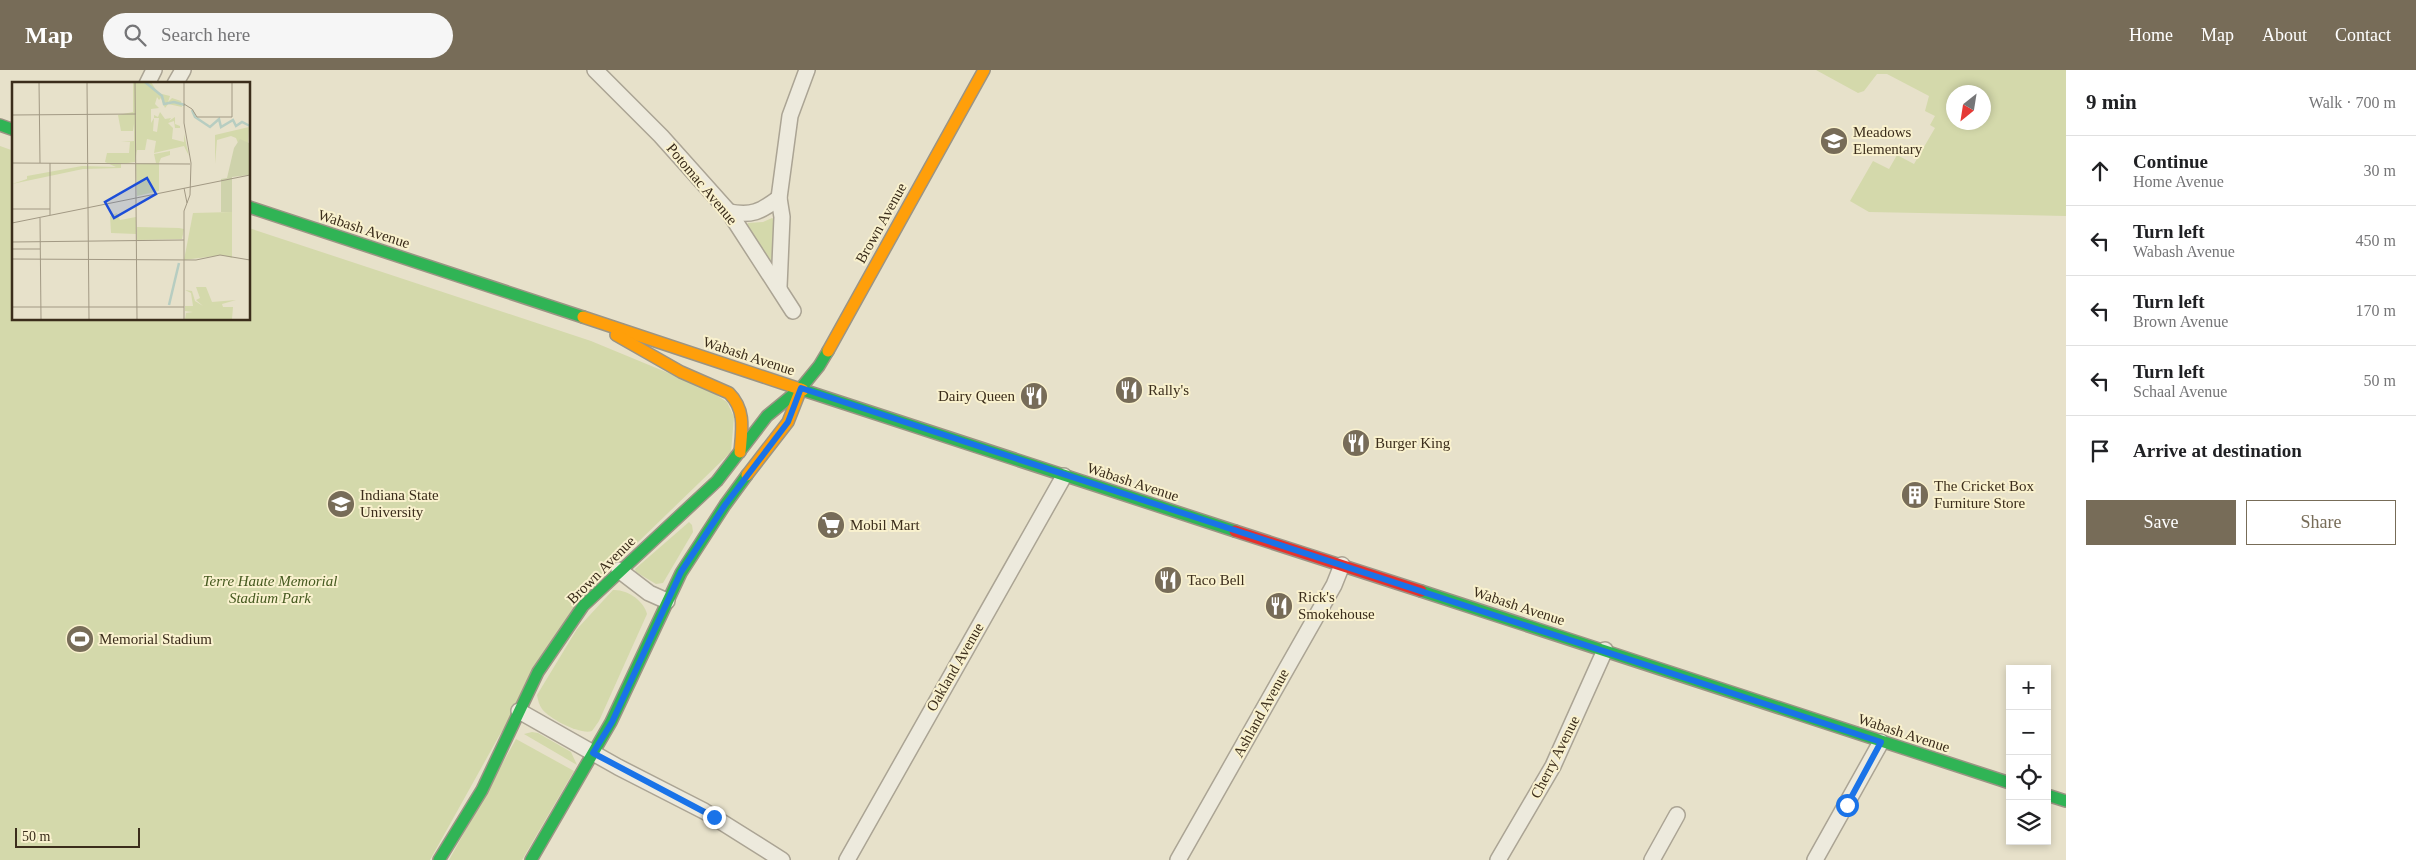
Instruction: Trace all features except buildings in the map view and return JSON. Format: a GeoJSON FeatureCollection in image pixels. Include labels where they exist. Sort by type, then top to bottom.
{"type":"FeatureCollection","features":[{"type":"Feature","properties":{"kind":"main road","name":"Brown Avenue"},"geometry":{"type":"LineString","coordinates":[[440,860],[478,797],[538,672],[583,606],[619,570],[717,481],[767,416],[801,388],[819,366],[984,70]]}},
{"type":"Feature","properties":{"kind":"main road"},"geometry":{"type":"LineString","coordinates":[[0,125],[12,129]]}},
{"type":"Feature","properties":{"kind":"main road","name":"Wabash Avenue"},"geometry":{"type":"LineString","coordinates":[[250,207],[1064,476],[1605,650],[2006,782]]}},
{"type":"Feature","properties":{"kind":"main road"},"geometry":{"type":"LineString","coordinates":[[591,321],[682,372],[729,393],[740,408],[743,420],[740,453]]}},
{"type":"Feature","properties":{"kind":"main road","name":"Brown Avenue"},"geometry":{"type":"LineString","coordinates":[[531,860],[612,722],[666,601],[681,572],[712,523],[788,422],[801,388]]}},
{"type":"Feature","properties":{"kind":"main road"},"geometry":{"type":"LineString","coordinates":[[2051,796],[2066,801]]}},
{"type":"Feature","properties":{"kind":"street"},"geometry":{"type":"LineString","coordinates":[[148,82],[154,70]]}},
{"type":"Feature","properties":{"kind":"street"},"geometry":{"type":"LineString","coordinates":[[176,82],[183,70]]}},
{"type":"Feature","properties":{"kind":"street","name":"Potomac Avenue"},"geometry":{"type":"LineString","coordinates":[[595,70],[662,136],[729,212],[793,311]]}},
{"type":"Feature","properties":{"kind":"street"},"geometry":{"type":"LineString","coordinates":[[779,287],[782,217],[779,198],[790,116],[807,70]]}},
{"type":"Feature","properties":{"kind":"street"},"geometry":{"type":"LineString","coordinates":[[729,212],[746,215],[762,210],[779,198]]}},
{"type":"Feature","properties":{"kind":"street","name":"Oakland Avenue"},"geometry":{"type":"LineString","coordinates":[[847,860],[1064,476]]}},
{"type":"Feature","properties":{"kind":"street"},"geometry":{"type":"LineString","coordinates":[[691,506],[712,523]]}},
{"type":"Feature","properties":{"kind":"street","name":"Ashland Avenue"},"geometry":{"type":"LineString","coordinates":[[1178,860],[1334,585],[1342,565]]}},
{"type":"Feature","properties":{"kind":"street"},"geometry":{"type":"LineString","coordinates":[[619,570],[649,593],[666,601]]}},
{"type":"Feature","properties":{"kind":"street","name":"Cherry Avenue"},"geometry":{"type":"LineString","coordinates":[[1498,860],[1553,766],[1605,650]]}},
{"type":"Feature","properties":{"kind":"street"},"geometry":{"type":"LineString","coordinates":[[519,712],[704,811],[782,860]]}},
{"type":"Feature","properties":{"kind":"street"},"geometry":{"type":"LineString","coordinates":[[1816,860],[1881,742]]}},
{"type":"Feature","properties":{"kind":"street"},"geometry":{"type":"LineString","coordinates":[[1652,860],[1677,815]]}},
{"type":"Feature","properties":{"kind":"green space"},"geometry":{"type":"Polygon","coordinates":[[[1816,70],[2066,70],[2066,216],[1869,212],[1850,201],[1873,161],[1889,169],[1897,155],[1914,164],[1935,128],[1930,125],[1935,116],[1925,111],[1929,96],[1887,74],[1877,74],[1864,91],[1858,93],[1816,70]]]}},
{"type":"Feature","properties":{"kind":"green space","name":"Terre Haute Memorial Stadium Park"},"geometry":{"type":"Polygon","coordinates":[[[0,146],[12,150],[12,320],[250,320],[250,228],[591,341],[707,389],[727,402],[734,417],[731,452],[602,577],[499,736],[430,860],[0,860],[0,146]]]}},
{"type":"Feature","properties":{"kind":"green space"},"geometry":{"type":"Polygon","coordinates":[[[774,219],[774,255],[771,261],[747,227],[748,223],[763,222],[774,219]]]}},
{"type":"Feature","properties":{"kind":"green space"},"geometry":{"type":"Polygon","coordinates":[[[689,522],[692,525],[693,532],[663,583],[656,584],[636,572],[635,569],[689,522]]]}},
{"type":"Feature","properties":{"kind":"green space"},"geometry":{"type":"Polygon","coordinates":[[[613,590],[624,592],[639,600],[647,614],[599,721],[592,731],[580,731],[546,713],[540,706],[537,695],[577,629],[613,590]]]}},
{"type":"Feature","properties":{"kind":"green space"},"geometry":{"type":"Polygon","coordinates":[[[538,733],[571,752],[577,765],[524,734],[538,733]]]}},
{"type":"Feature","properties":{"kind":"green space"},"geometry":{"type":"Polygon","coordinates":[[[516,739],[574,771],[522,860],[449,860],[516,739]]]}},
{"type":"Feature","properties":{"kind":"traffic: fast"},"geometry":{"type":"LineString","coordinates":[[0,125],[12,129]]}},
{"type":"Feature","properties":{"kind":"traffic: fast"},"geometry":{"type":"LineString","coordinates":[[250,207],[583,317]]}},
{"type":"Feature","properties":{"kind":"traffic: fast"},"geometry":{"type":"LineString","coordinates":[[439,860],[482,790],[538,672],[583,606],[717,481],[767,416],[801,388],[819,366],[828,351]]}},
{"type":"Feature","properties":{"kind":"traffic: fast"},"geometry":{"type":"LineString","coordinates":[[803,390],[1235,531]]}},
{"type":"Feature","properties":{"kind":"traffic: fast"},"geometry":{"type":"LineString","coordinates":[[531,860],[611,722],[681,573],[747,475]]}},
{"type":"Feature","properties":{"kind":"traffic: fast"},"geometry":{"type":"LineString","coordinates":[[1421,591],[2006,782]]}},
{"type":"Feature","properties":{"kind":"traffic: fast"},"geometry":{"type":"LineString","coordinates":[[2051,796],[2066,801]]}},
{"type":"Feature","properties":{"kind":"traffic: slow"},"geometry":{"type":"LineString","coordinates":[[828,351],[984,70]]}},
{"type":"Feature","properties":{"kind":"traffic: slow"},"geometry":{"type":"LineString","coordinates":[[583,317],[803,390]]}},
{"type":"Feature","properties":{"kind":"traffic: slow"},"geometry":{"type":"LineString","coordinates":[[616,335],[681,372],[729,393],[738,406],[742,421],[740,452]]}},
{"type":"Feature","properties":{"kind":"traffic: slow"},"geometry":{"type":"LineString","coordinates":[[747,475],[788,422],[801,389]]}},
{"type":"Feature","properties":{"kind":"traffic: jam"},"geometry":{"type":"LineString","coordinates":[[1235,531],[1421,591]]}},
{"type":"Feature","properties":{"kind":"place","name":"Meadows Elementary"},"geometry":{"type":"Point","coordinates":[1834,141]}},
{"type":"Feature","properties":{"kind":"place","name":"Rally's"},"geometry":{"type":"Point","coordinates":[1129,390]}},
{"type":"Feature","properties":{"kind":"place","name":"Dairy Queen"},"geometry":{"type":"Point","coordinates":[1034,396]}},
{"type":"Feature","properties":{"kind":"place","name":"Burger King"},"geometry":{"type":"Point","coordinates":[1356,443]}},
{"type":"Feature","properties":{"kind":"place","name":"The Cricket Box Furniture Store"},"geometry":{"type":"Point","coordinates":[1915,495]}},
{"type":"Feature","properties":{"kind":"place","name":"Indiana State University"},"geometry":{"type":"Point","coordinates":[341,504]}},
{"type":"Feature","properties":{"kind":"place","name":"Mobil Mart"},"geometry":{"type":"Point","coordinates":[831,525]}},
{"type":"Feature","properties":{"kind":"place","name":"Taco Bell"},"geometry":{"type":"Point","coordinates":[1168,580]}},
{"type":"Feature","properties":{"kind":"place","name":"Rick's Smokehouse"},"geometry":{"type":"Point","coordinates":[1279,606]}},
{"type":"Feature","properties":{"kind":"place","name":"Memorial Stadium"},"geometry":{"type":"Point","coordinates":[80,639]}},
{"type":"Feature","properties":{"kind":"route"},"geometry":{"type":"LineString","coordinates":[[714,817],[593,753],[612,722],[666,601],[681,572],[725,505],[788,422],[801,388],[1040,468],[1617,654],[1881,742],[1847,805]]}}]}
